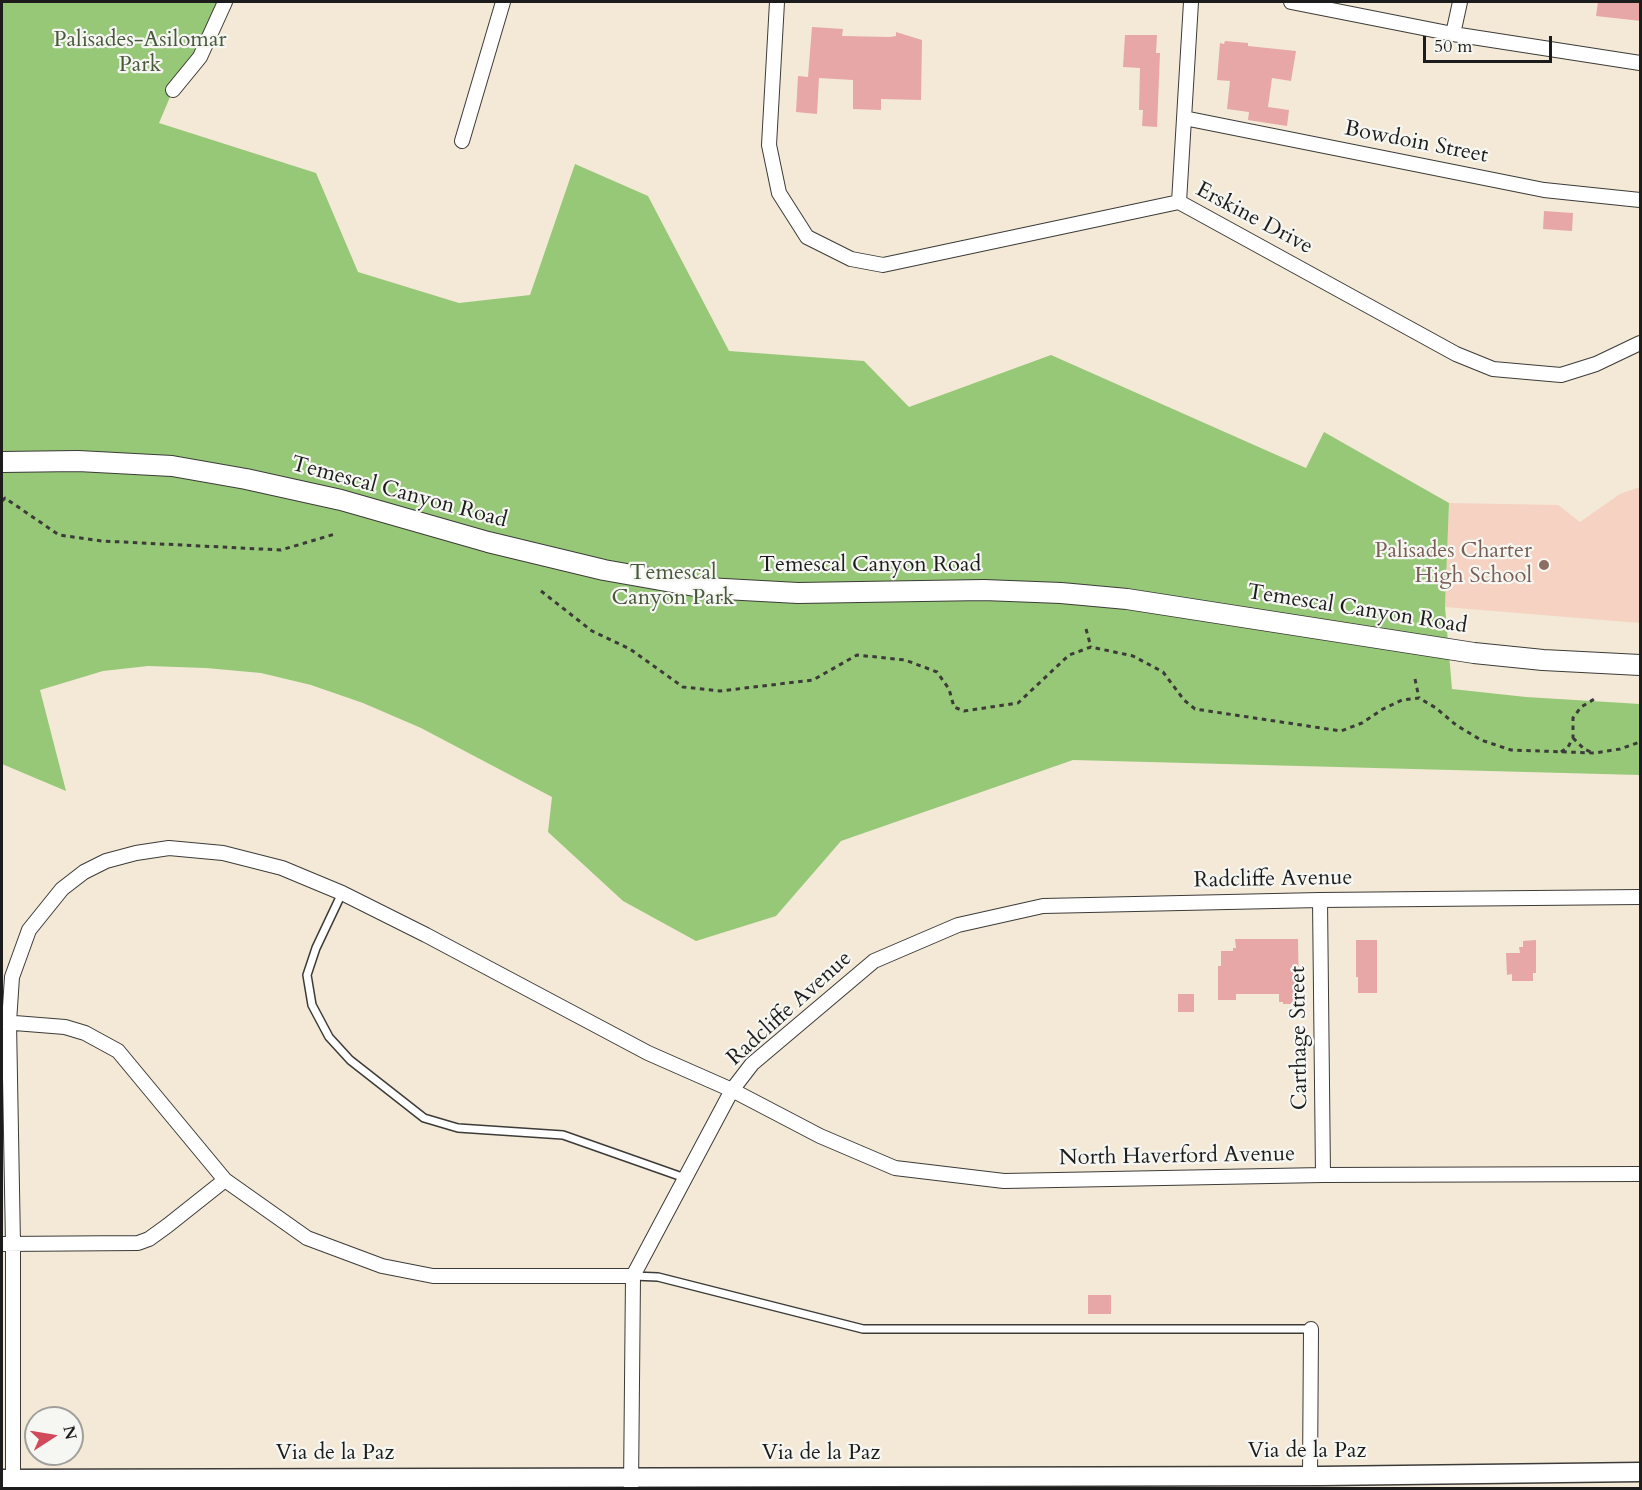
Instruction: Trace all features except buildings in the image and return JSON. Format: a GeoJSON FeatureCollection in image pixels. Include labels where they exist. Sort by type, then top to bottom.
{"type":"FeatureCollection","features":[{"type":"Feature","properties":{"kind":"main road","name":"Temescal Canyon Road"},"geometry":{"type":"LineString","coordinates":[[2,462],[78,461],[172,466],[246,479],[341,500],[488,542],[604,570],[706,588],[798,593],[984,590],[1061,593],[1127,599],[1474,653],[1543,660],[1641,665]]}},
{"type":"Feature","properties":{"kind":"street"},"geometry":{"type":"LineString","coordinates":[[173,90],[200,57],[225,2]]}},
{"type":"Feature","properties":{"kind":"street"},"geometry":{"type":"LineString","coordinates":[[462,141],[504,2]]}},
{"type":"Feature","properties":{"kind":"street","name":"Erskine Drive"},"geometry":{"type":"LineString","coordinates":[[777,2],[769,145],[779,193],[807,237],[851,259],[883,265],[1179,202],[1456,354],[1493,369],[1561,375],[1596,364],[1641,343]]}},
{"type":"Feature","properties":{"kind":"street"},"geometry":{"type":"LineString","coordinates":[[1179,202],[1191,2]]}},
{"type":"Feature","properties":{"kind":"street"},"geometry":{"type":"LineString","coordinates":[[1291,2],[1453,34],[1641,63]]}},
{"type":"Feature","properties":{"kind":"street"},"geometry":{"type":"LineString","coordinates":[[1453,34],[1460,2]]}},
{"type":"Feature","properties":{"kind":"street","name":"Bowdoin Street"},"geometry":{"type":"LineString","coordinates":[[1184,118],[1544,190],[1641,200]]}},
{"type":"Feature","properties":{"kind":"street","name":"Radcliffe Avenue"},"geometry":{"type":"LineString","coordinates":[[9,1482],[5,1022],[12,977],[29,930],[62,889],[84,872],[106,861],[168,848],[223,853],[282,868],[342,893],[648,1053],[732,1090],[752,1064],[874,961],[958,925],[1043,906],[1320,900],[1641,897]]}},
{"type":"Feature","properties":{"kind":"street","name":"Carthage Street"},"geometry":{"type":"LineString","coordinates":[[1320,900],[1323,1175]]}},
{"type":"Feature","properties":{"kind":"street"},"geometry":{"type":"LineString","coordinates":[[5,1022],[64,1027],[85,1033],[118,1051],[225,1180],[307,1238],[382,1266],[434,1276],[633,1276]]}},
{"type":"Feature","properties":{"kind":"street"},"geometry":{"type":"LineString","coordinates":[[630,1484],[633,1276],[732,1090]]}},
{"type":"Feature","properties":{"kind":"street","name":"North Haverford Avenue"},"geometry":{"type":"LineString","coordinates":[[732,1090],[820,1136],[895,1168],[1004,1181],[1323,1175],[1641,1174]]}},
{"type":"Feature","properties":{"kind":"street"},"geometry":{"type":"LineString","coordinates":[[7,1244],[138,1243],[149,1239],[167,1226],[225,1180]]}},
{"type":"Feature","properties":{"kind":"street"},"geometry":{"type":"LineString","coordinates":[[1311,1329],[1318,1480]]}},
{"type":"Feature","properties":{"kind":"street","name":"Via de la Paz"},"geometry":{"type":"LineString","coordinates":[[9,1482],[630,1484],[1318,1480],[1641,1472]]}},
{"type":"Feature","properties":{"kind":"lane"},"geometry":{"type":"LineString","coordinates":[[342,893],[316,948],[307,975],[312,1005],[329,1037],[350,1060],[424,1118],[458,1128],[563,1135],[685,1178]]}},
{"type":"Feature","properties":{"kind":"lane"},"geometry":{"type":"LineString","coordinates":[[633,1276],[658,1276],[863,1329],[1311,1329]]}},
{"type":"Feature","properties":{"kind":"path"},"geometry":{"type":"LineString","coordinates":[[2,501],[5,498],[59,535],[102,541],[281,550],[335,534]]}},
{"type":"Feature","properties":{"kind":"path"},"geometry":{"type":"LineString","coordinates":[[541,591],[592,631],[630,649],[683,687],[720,692],[813,680],[857,655],[905,660],[937,672],[949,689],[954,707],[964,711],[1018,703],[1069,655],[1091,647],[1133,656],[1163,672],[1184,700],[1196,709],[1341,732],[1402,700],[1419,698],[1481,740],[1510,750],[1595,753],[1620,749],[1641,742]]}},
{"type":"Feature","properties":{"kind":"path"},"geometry":{"type":"LineString","coordinates":[[1086,629],[1091,647]]}},
{"type":"Feature","properties":{"kind":"path"},"geometry":{"type":"LineString","coordinates":[[1415,679],[1419,698]]}},
{"type":"Feature","properties":{"kind":"path"},"geometry":{"type":"LineString","coordinates":[[1559,752],[1568,747],[1573,738],[1573,718],[1581,707],[1596,698]]}},
{"type":"Feature","properties":{"kind":"path"},"geometry":{"type":"LineString","coordinates":[[1573,738],[1584,749],[1595,753]]}},
{"type":"Feature","properties":{"kind":"shaded area","name":"Palisades Charter High School"},"geometry":{"type":"Polygon","coordinates":[[[1640,487],[1640,623],[1445,607],[1449,503],[1558,505],[1580,522],[1620,494],[1640,487]]]}},
{"type":"Feature","properties":{"kind":"green space","name":"Temescal Canyon Park"},"geometry":{"type":"Polygon","coordinates":[[[2,2],[225,2],[173,90],[159,123],[316,173],[358,272],[459,303],[530,295],[575,164],[648,196],[729,351],[864,361],[909,407],[1051,355],[1306,468],[1324,432],[1449,503],[1445,607],[1452,689],[1526,697],[1640,704],[1640,775],[1073,760],[841,841],[776,916],[696,941],[623,901],[548,832],[552,797],[421,728],[363,703],[311,685],[261,673],[206,668],[148,666],[103,671],[40,690],[66,791],[2,764],[2,2]]]}},
{"type":"Feature","properties":{"kind":"place","name":"Palisades Charter High School"},"geometry":{"type":"Point","coordinates":[1544,565]}},
{"type":"Feature","properties":{"kind":"park label","name":"Palisades-Asilomar Park"},"geometry":{"type":"Point","coordinates":[140,54]}}]}
